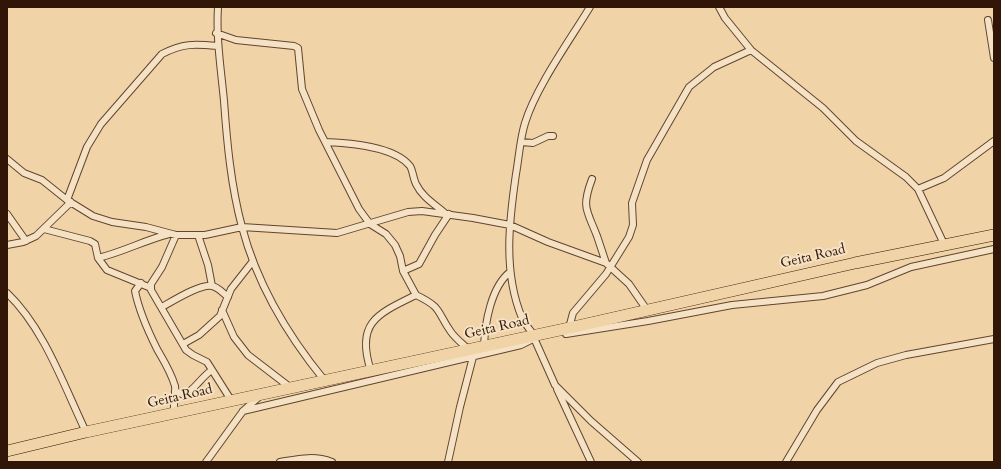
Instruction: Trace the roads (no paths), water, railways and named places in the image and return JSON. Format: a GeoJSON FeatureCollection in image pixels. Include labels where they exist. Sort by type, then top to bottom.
{"type":"FeatureCollection","features":[{"type":"Feature","properties":{"kind":"highway","name":"Geita Road"},"geometry":{"type":"LineString","coordinates":[[7,451],[231,400],[371,371],[471,353],[484,346],[534,337],[647,310],[944,244],[994,235]]}},
{"type":"Feature","properties":{"kind":"street"},"geometry":{"type":"LineString","coordinates":[[218,7],[216,33],[230,165],[242,227],[253,261],[271,301],[292,339],[325,381]]}},
{"type":"Feature","properties":{"kind":"street"},"geometry":{"type":"LineString","coordinates":[[590,7],[533,103],[524,123],[510,225],[509,254],[510,272],[523,319],[534,337],[591,462]]}},
{"type":"Feature","properties":{"kind":"street"},"geometry":{"type":"LineString","coordinates":[[719,7],[725,18],[751,50],[824,108],[856,141],[906,176],[918,189],[944,244]]}},
{"type":"Feature","properties":{"kind":"street"},"geometry":{"type":"LineString","coordinates":[[988,20],[994,58]]}},
{"type":"Feature","properties":{"kind":"street"},"geometry":{"type":"LineString","coordinates":[[216,33],[236,40],[294,46],[298,48],[302,89],[306,101],[359,209],[370,224],[386,234],[395,245],[400,256],[403,270],[416,295],[436,306],[451,333],[471,353]]}},
{"type":"Feature","properties":{"kind":"street"},"geometry":{"type":"LineString","coordinates":[[7,245],[26,241],[44,229],[69,201],[87,147],[101,124],[162,54],[175,47],[190,43],[218,46]]}},
{"type":"Feature","properties":{"kind":"street"},"geometry":{"type":"LineString","coordinates":[[569,328],[573,313],[629,237],[633,226],[632,203],[647,160],[689,87],[714,67],[751,50]]}},
{"type":"Feature","properties":{"kind":"street"},"geometry":{"type":"LineString","coordinates":[[521,142],[533,143],[548,136],[553,136]]}},
{"type":"Feature","properties":{"kind":"street"},"geometry":{"type":"LineString","coordinates":[[918,189],[944,178],[994,141]]}},
{"type":"Feature","properties":{"kind":"street"},"geometry":{"type":"LineString","coordinates":[[326,142],[371,147],[392,153],[404,160],[412,168],[416,184],[424,195],[448,214]]}},
{"type":"Feature","properties":{"kind":"street"},"geometry":{"type":"LineString","coordinates":[[7,159],[24,173],[42,180],[69,201],[93,216],[101,219],[146,227],[172,235]]}},
{"type":"Feature","properties":{"kind":"street"},"geometry":{"type":"LineString","coordinates":[[592,179],[586,195],[585,204],[587,215],[608,265]]}},
{"type":"Feature","properties":{"kind":"street"},"geometry":{"type":"LineString","coordinates":[[98,258],[124,251],[144,241],[172,235],[198,235],[242,227],[337,233],[408,212],[448,214],[510,225],[548,242],[608,265],[630,284],[647,310]]}},
{"type":"Feature","properties":{"kind":"street"},"geometry":{"type":"LineString","coordinates":[[7,214],[26,241]]}},
{"type":"Feature","properties":{"kind":"street"},"geometry":{"type":"LineString","coordinates":[[403,270],[419,264],[435,234],[448,214]]}},
{"type":"Feature","properties":{"kind":"street"},"geometry":{"type":"LineString","coordinates":[[44,229],[90,240],[95,244],[98,258],[112,274],[141,283],[151,288],[189,353],[207,362],[231,400]]}},
{"type":"Feature","properties":{"kind":"street"},"geometry":{"type":"LineString","coordinates":[[151,288],[151,284],[162,267],[172,235]]}},
{"type":"Feature","properties":{"kind":"street"},"geometry":{"type":"LineString","coordinates":[[198,235],[208,265],[212,286]]}},
{"type":"Feature","properties":{"kind":"street"},"geometry":{"type":"LineString","coordinates":[[243,411],[471,353],[521,345],[534,337],[648,321],[732,304],[823,296],[866,284],[911,267],[994,249]]}},
{"type":"Feature","properties":{"kind":"street"},"geometry":{"type":"LineString","coordinates":[[183,344],[209,326],[222,310],[234,284],[253,261]]}},
{"type":"Feature","properties":{"kind":"street"},"geometry":{"type":"LineString","coordinates":[[484,346],[485,327],[494,294],[504,277],[510,272]]}},
{"type":"Feature","properties":{"kind":"street"},"geometry":{"type":"LineString","coordinates":[[141,283],[135,291],[137,299],[151,337],[172,376],[175,391],[173,399],[174,414]]}},
{"type":"Feature","properties":{"kind":"street"},"geometry":{"type":"LineString","coordinates":[[162,308],[200,288],[212,286],[228,297]]}},
{"type":"Feature","properties":{"kind":"street"},"geometry":{"type":"LineString","coordinates":[[7,293],[25,313],[36,330],[86,432]]}},
{"type":"Feature","properties":{"kind":"street"},"geometry":{"type":"LineString","coordinates":[[371,371],[365,348],[370,325],[380,314],[416,295]]}},
{"type":"Feature","properties":{"kind":"street"},"geometry":{"type":"LineString","coordinates":[[222,310],[234,337],[248,355],[291,388]]}},
{"type":"Feature","properties":{"kind":"street"},"geometry":{"type":"LineString","coordinates":[[786,462],[817,410],[838,382],[877,363],[899,357],[994,339]]}},
{"type":"Feature","properties":{"kind":"street"},"geometry":{"type":"LineString","coordinates":[[448,462],[471,353]]}},
{"type":"Feature","properties":{"kind":"street"},"geometry":{"type":"LineString","coordinates":[[175,391],[184,395],[212,370]]}},
{"type":"Feature","properties":{"kind":"street"},"geometry":{"type":"LineString","coordinates":[[555,385],[590,421],[638,462]]}},
{"type":"Feature","properties":{"kind":"street"},"geometry":{"type":"LineString","coordinates":[[206,462],[243,411],[263,394]]}},
{"type":"Feature","properties":{"kind":"street"},"geometry":{"type":"LineString","coordinates":[[280,462],[305,458],[321,458],[332,462]]}}]}
